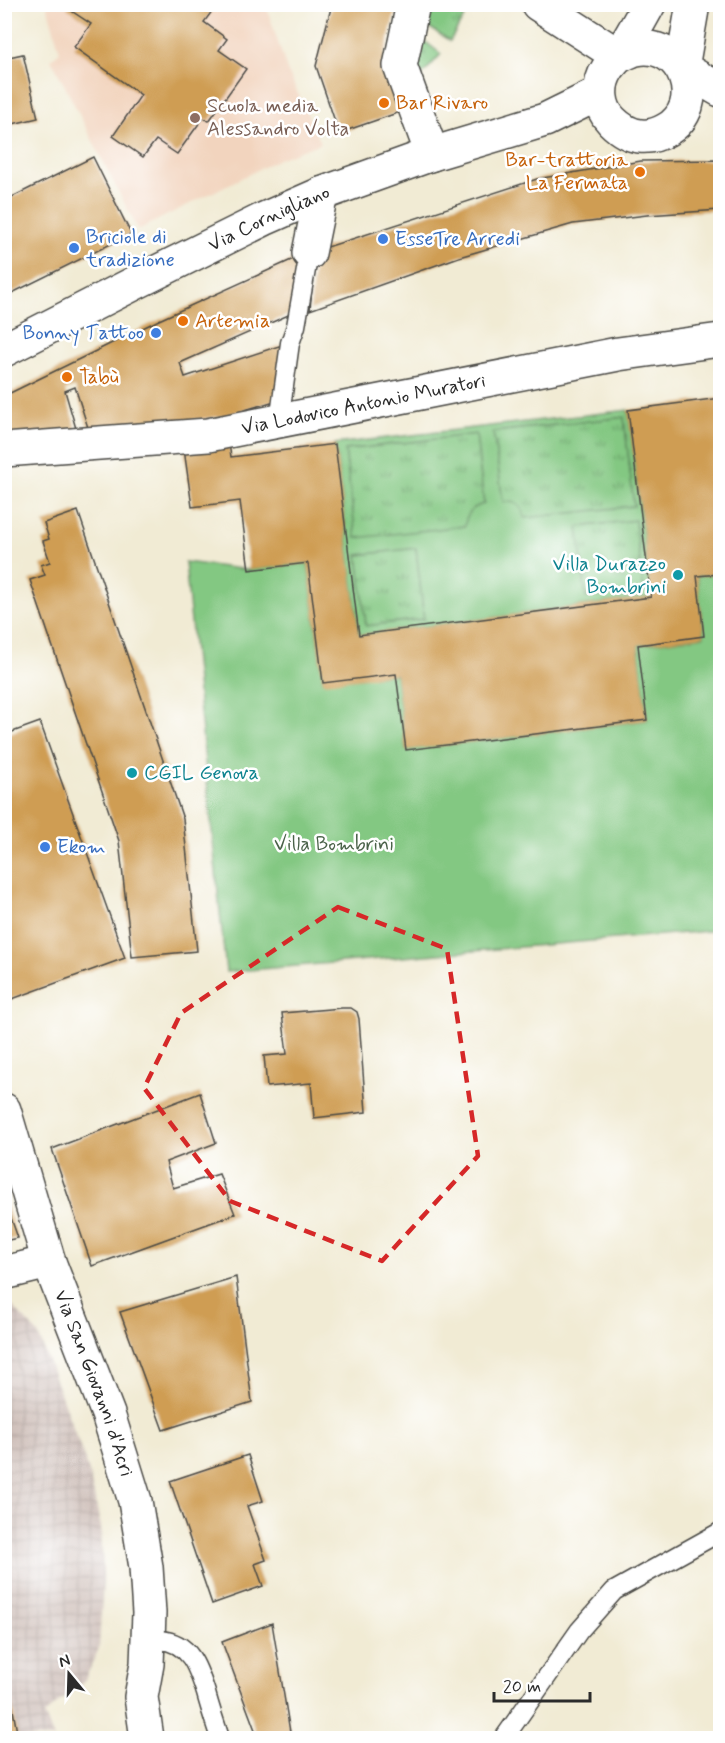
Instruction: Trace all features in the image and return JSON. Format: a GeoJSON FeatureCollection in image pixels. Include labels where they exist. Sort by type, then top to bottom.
{"type":"FeatureCollection","features":[{"type":"Feature","properties":{"kind":"main road"},"geometry":{"type":"LineString","coordinates":[[413,4],[400,66],[432,154]]}},
{"type":"Feature","properties":{"kind":"main road"},"geometry":{"type":"LineString","coordinates":[[538,4],[619,56]]}},
{"type":"Feature","properties":{"kind":"main road"},"geometry":{"type":"LineString","coordinates":[[649,4],[619,56],[605,72],[605,106],[624,131],[641,136],[659,134],[675,125],[686,110],[689,89],[682,68],[693,4]]}},
{"type":"Feature","properties":{"kind":"main road"},"geometry":{"type":"LineString","coordinates":[[619,56],[635,49],[653,48],[670,55],[682,68],[720,90]]}},
{"type":"Feature","properties":{"kind":"main road","name":"Via Cornigliano"},"geometry":{"type":"LineString","coordinates":[[4,350],[264,219],[321,194],[432,154],[545,120],[605,106]]}},
{"type":"Feature","properties":{"kind":"main road"},"geometry":{"type":"LineString","coordinates":[[686,110],[720,108]]}},
{"type":"Feature","properties":{"kind":"main road"},"geometry":{"type":"LineString","coordinates":[[309,253],[321,194]]}},
{"type":"Feature","properties":{"kind":"main road","name":"Via Lodovico Antonio Muratori"},"geometry":{"type":"LineString","coordinates":[[4,450],[208,435],[618,354],[720,340]]}},
{"type":"Feature","properties":{"kind":"main road","name":"Via San Giovanni d'Acri"},"geometry":{"type":"LineString","coordinates":[[6,1118],[49,1262],[108,1414],[135,1501],[146,1567],[149,1613],[147,1657],[141,1697],[147,1738]]}},
{"type":"Feature","properties":{"kind":"main road"},"geometry":{"type":"LineString","coordinates":[[4,1273],[49,1262]]}},
{"type":"Feature","properties":{"kind":"main road"},"geometry":{"type":"LineString","coordinates":[[147,1657],[171,1738]]}},
{"type":"Feature","properties":{"kind":"lane"},"geometry":{"type":"LineString","coordinates":[[279,422],[290,343],[296,326],[309,253]]}},
{"type":"Feature","properties":{"kind":"lane"},"geometry":{"type":"LineString","coordinates":[[504,1738],[579,1631],[614,1591],[720,1532]]}},
{"type":"Feature","properties":{"kind":"lane"},"geometry":{"type":"LineString","coordinates":[[147,1657],[160,1640],[168,1641],[187,1652],[197,1664],[220,1738]]}},
{"type":"Feature","properties":{"kind":"highlighted area"},"geometry":{"type":"Polygon","coordinates":[[[338,907],[447,949],[478,1156],[382,1261],[230,1201],[144,1088],[181,1013],[338,907]]]}},
{"type":"Feature","properties":{"kind":"shaded area","name":"Scuola media Alessandro Volta"},"geometry":{"type":"Polygon","coordinates":[[[47,5],[266,5],[287,70],[321,143],[281,158],[138,230],[51,59],[60,52],[47,5]]]}},
{"type":"Feature","properties":{"kind":"shaded area"},"geometry":{"type":"Polygon","coordinates":[[[4,1297],[38,1334],[88,1468],[101,1527],[103,1578],[99,1648],[85,1680],[44,1715],[54,1738],[18,1738],[5,1664],[4,1297]]]}},
{"type":"Feature","properties":{"kind":"green space"},"geometry":{"type":"Polygon","coordinates":[[[424,5],[471,5],[450,41],[419,21],[424,5]]]}},
{"type":"Feature","properties":{"kind":"green space"},"geometry":{"type":"Polygon","coordinates":[[[418,36],[441,54],[416,82],[418,36]]]}},
{"type":"Feature","properties":{"kind":"green space"},"geometry":{"type":"Polygon","coordinates":[[[628,410],[651,597],[359,635],[335,444],[628,410]],[[624,417],[493,432],[503,502],[518,505],[525,518],[634,506],[624,417]],[[476,434],[345,450],[356,538],[465,526],[470,511],[484,504],[476,434]],[[635,520],[578,527],[586,598],[644,591],[635,520]],[[416,548],[358,555],[366,626],[424,619],[416,548]]]}},
{"type":"Feature","properties":{"kind":"green space"},"geometry":{"type":"Polygon","coordinates":[[[624,417],[634,506],[525,519],[522,509],[503,502],[493,432],[624,417]]]}},
{"type":"Feature","properties":{"kind":"green space"},"geometry":{"type":"Polygon","coordinates":[[[476,434],[484,504],[472,512],[466,526],[356,539],[345,450],[476,434]]]}},
{"type":"Feature","properties":{"kind":"green space"},"geometry":{"type":"Polygon","coordinates":[[[635,520],[644,591],[586,598],[577,527],[635,520]]]}},
{"type":"Feature","properties":{"kind":"green space"},"geometry":{"type":"Polygon","coordinates":[[[416,548],[424,619],[366,626],[358,555],[416,548]]]}},
{"type":"Feature","properties":{"kind":"green space","name":"Villa Bombrini"},"geometry":{"type":"Polygon","coordinates":[[[185,562],[249,570],[308,563],[323,682],[396,674],[406,750],[647,720],[638,645],[704,636],[697,576],[720,574],[720,930],[226,972],[185,562]]]}},
{"type":"Feature","properties":{"kind":"building"},"geometry":{"type":"Polygon","coordinates":[[[69,4],[204,4],[213,10],[204,22],[227,39],[219,50],[246,69],[209,121],[203,118],[177,154],[156,140],[143,157],[113,136],[141,95],[74,47],[91,24],[67,8],[69,4]]]}},
{"type":"Feature","properties":{"kind":"building"},"geometry":{"type":"Polygon","coordinates":[[[332,4],[397,4],[385,55],[403,111],[339,133],[316,66],[332,4]]]}},
{"type":"Feature","properties":{"kind":"building"},"geometry":{"type":"Polygon","coordinates":[[[23,54],[38,118],[4,126],[4,58],[23,54]]]}},
{"type":"Feature","properties":{"kind":"building"},"geometry":{"type":"Polygon","coordinates":[[[93,157],[131,234],[4,297],[4,201],[93,157]]]}},
{"type":"Feature","properties":{"kind":"building"},"geometry":{"type":"Polygon","coordinates":[[[720,160],[720,210],[647,215],[573,224],[459,257],[310,310],[315,251],[537,179],[641,161],[720,160]]]}},
{"type":"Feature","properties":{"kind":"building"},"geometry":{"type":"Polygon","coordinates":[[[300,256],[293,313],[180,363],[185,377],[285,344],[278,400],[225,416],[90,434],[75,387],[65,391],[77,432],[4,436],[4,396],[159,320],[300,256]]]}},
{"type":"Feature","properties":{"kind":"building","name":"Villa Durazzo Bombrini"},"geometry":{"type":"Polygon","coordinates":[[[720,398],[720,574],[697,576],[704,636],[638,645],[647,720],[406,750],[396,674],[323,683],[308,563],[249,570],[240,501],[192,507],[184,449],[229,443],[231,457],[335,444],[359,635],[651,597],[628,410],[720,398]]]}},
{"type":"Feature","properties":{"kind":"building","name":"CGIL Genova"},"geometry":{"type":"Polygon","coordinates":[[[78,511],[183,819],[197,951],[132,957],[119,841],[30,580],[45,575],[41,565],[50,562],[43,541],[49,539],[44,523],[78,511]]]}},
{"type":"Feature","properties":{"kind":"building","name":"Ekom"},"geometry":{"type":"Polygon","coordinates":[[[40,722],[125,958],[4,1002],[4,735],[40,722]]]}},
{"type":"Feature","properties":{"kind":"building"},"geometry":{"type":"Polygon","coordinates":[[[351,1008],[357,1012],[359,1019],[366,1112],[314,1118],[311,1083],[267,1087],[264,1056],[287,1054],[282,1013],[351,1008]]]}},
{"type":"Feature","properties":{"kind":"building"},"geometry":{"type":"Polygon","coordinates":[[[200,1093],[216,1143],[166,1162],[173,1188],[219,1174],[235,1214],[92,1266],[52,1149],[200,1093]]]}},
{"type":"Feature","properties":{"kind":"building"},"geometry":{"type":"Polygon","coordinates":[[[4,1198],[18,1238],[4,1241],[4,1198]]]}},
{"type":"Feature","properties":{"kind":"building"},"geometry":{"type":"Polygon","coordinates":[[[236,1277],[252,1402],[163,1430],[120,1312],[236,1277]]]}},
{"type":"Feature","properties":{"kind":"building"},"geometry":{"type":"Polygon","coordinates":[[[248,1455],[263,1501],[247,1506],[266,1560],[255,1564],[263,1586],[212,1604],[170,1481],[248,1455]]]}},
{"type":"Feature","properties":{"kind":"building"},"geometry":{"type":"Polygon","coordinates":[[[272,1623],[291,1738],[258,1738],[222,1642],[272,1623]]]}},
{"type":"Feature","properties":{"kind":"building"},"geometry":{"type":"Polygon","coordinates":[[[4,1671],[6,1671],[18,1738],[4,1738],[4,1671]]]}},
{"type":"Feature","properties":{"kind":"place","name":"Bar Rivaro"},"geometry":{"type":"Point","coordinates":[384,103]}},
{"type":"Feature","properties":{"kind":"place","name":"Scuola media Alessandro Volta"},"geometry":{"type":"Point","coordinates":[195,118]}},
{"type":"Feature","properties":{"kind":"place","name":"Bar-trattoria La Fermata"},"geometry":{"type":"Point","coordinates":[640,172]}},
{"type":"Feature","properties":{"kind":"place","name":"EsseTre Arredi"},"geometry":{"type":"Point","coordinates":[383,239]}},
{"type":"Feature","properties":{"kind":"place","name":"Briciole di tradizione"},"geometry":{"type":"Point","coordinates":[74,248]}},
{"type":"Feature","properties":{"kind":"place","name":"Artemia"},"geometry":{"type":"Point","coordinates":[183,321]}},
{"type":"Feature","properties":{"kind":"place","name":"Bonny Tattoo"},"geometry":{"type":"Point","coordinates":[156,333]}},
{"type":"Feature","properties":{"kind":"place","name":"Tabù"},"geometry":{"type":"Point","coordinates":[67,377]}},
{"type":"Feature","properties":{"kind":"place","name":"Villa Durazzo Bombrini"},"geometry":{"type":"Point","coordinates":[678,575]}},
{"type":"Feature","properties":{"kind":"place","name":"CGIL Genova"},"geometry":{"type":"Point","coordinates":[132,773]}},
{"type":"Feature","properties":{"kind":"place","name":"Ekom"},"geometry":{"type":"Point","coordinates":[45,847]}}]}
